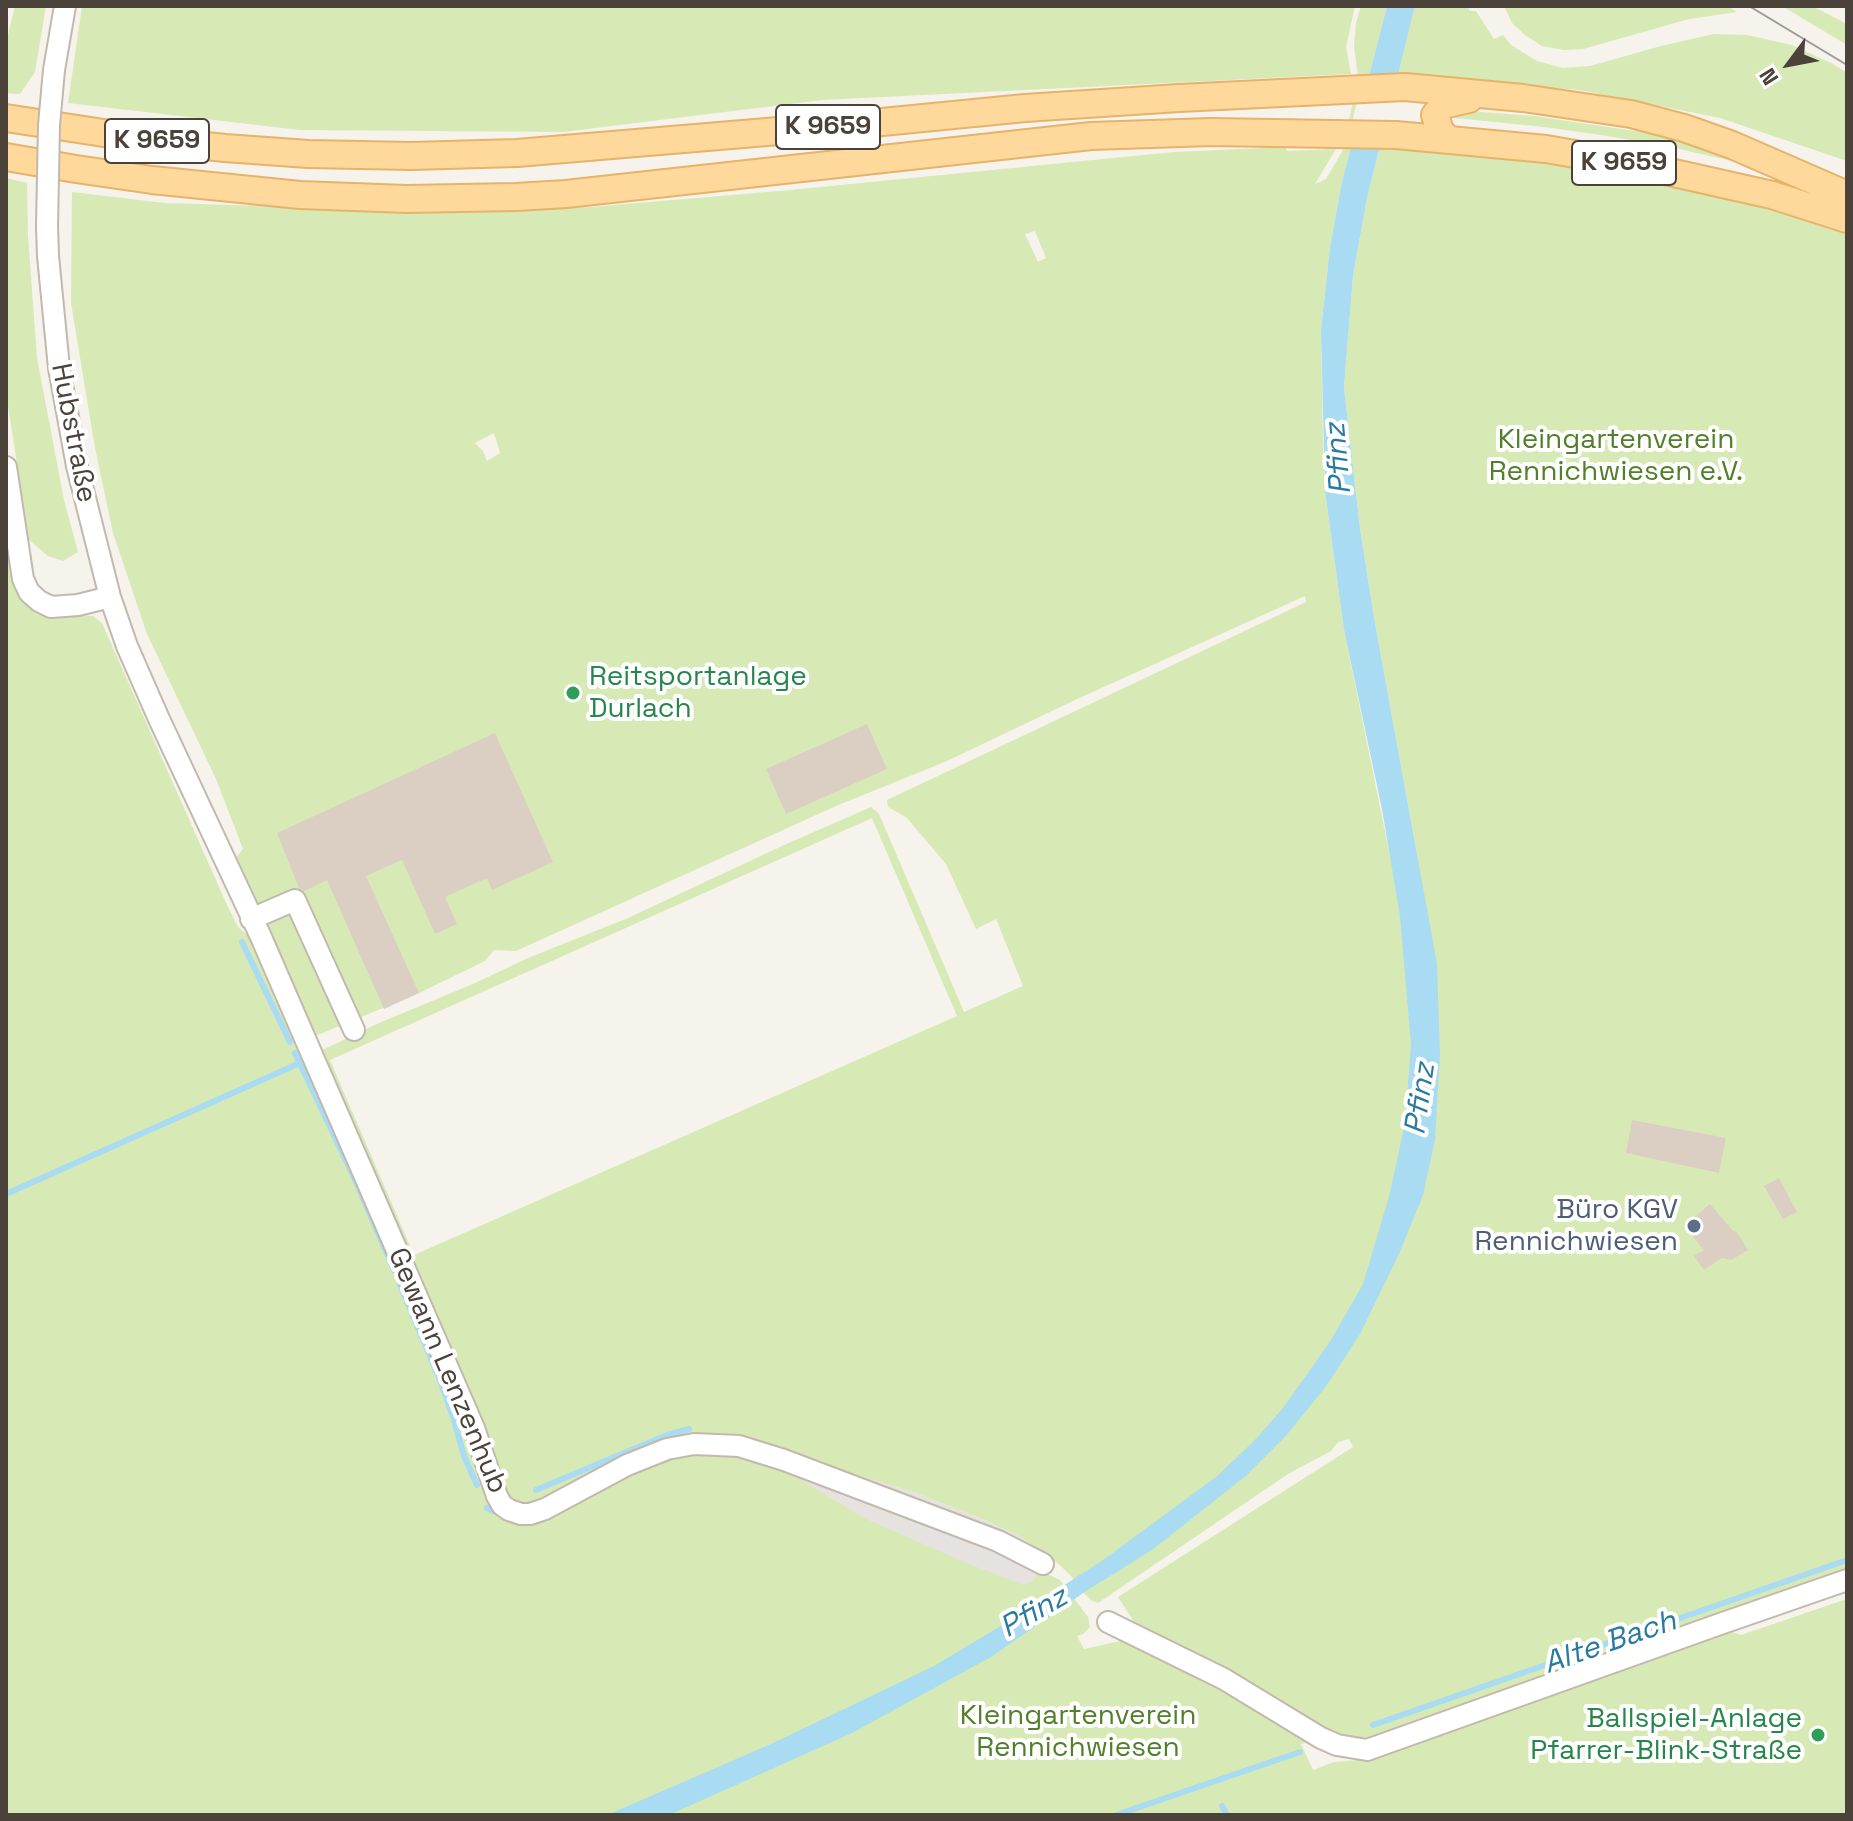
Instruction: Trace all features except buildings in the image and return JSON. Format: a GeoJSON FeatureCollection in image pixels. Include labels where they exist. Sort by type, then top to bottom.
{"type":"FeatureCollection","features":[{"type":"Feature","properties":{"kind":"main road","name":"K 9659"},"geometry":{"type":"LineString","coordinates":[[6,118],[225,148],[308,154],[411,156],[517,153],[1025,108],[1405,87],[1568,103],[1655,119],[1732,145],[1847,195]]}},
{"type":"Feature","properties":{"kind":"main road"},"geometry":{"type":"LineString","coordinates":[[1448,139],[1437,123],[1435,115],[1439,109],[1443,105],[1484,95]]}},
{"type":"Feature","properties":{"kind":"main road","name":"K 9659"},"geometry":{"type":"LineString","coordinates":[[6,157],[152,180],[300,195],[406,199],[566,194],[1091,136],[1211,132],[1339,133],[1448,139],[1546,149],[1638,165],[1772,195],[1847,219]]}},
{"type":"Feature","properties":{"kind":"street","name":"Hubstraße"},"geometry":{"type":"LineString","coordinates":[[65,6],[54,70],[47,226],[62,382],[77,466],[110,597],[132,658],[214,837]]}},
{"type":"Feature","properties":{"kind":"street"},"geometry":{"type":"LineString","coordinates":[[6,467],[23,579],[29,592],[51,607],[78,605],[110,597]]}},
{"type":"Feature","properties":{"kind":"street","name":"Gewann Lenzenhub"},"geometry":{"type":"LineString","coordinates":[[214,837],[469,1416],[502,1505],[521,1514],[530,1514],[627,1465],[667,1449],[694,1444],[739,1446],[998,1541],[1043,1564]]}},
{"type":"Feature","properties":{"kind":"street"},"geometry":{"type":"LineString","coordinates":[[251,919],[295,900],[354,1030]]}},
{"type":"Feature","properties":{"kind":"street"},"geometry":{"type":"LineString","coordinates":[[1108,1622],[1224,1679],[1321,1738],[1337,1745],[1367,1750],[1847,1580]]}},
{"type":"Feature","properties":{"kind":"green space"},"geometry":{"type":"Polygon","coordinates":[[[15,6],[46,6],[35,72],[20,94],[6,93],[6,35],[15,6]]]}},
{"type":"Feature","properties":{"kind":"green space"},"geometry":{"type":"Polygon","coordinates":[[[82,6],[1355,6],[1346,47],[1351,74],[822,100],[563,132],[300,130],[68,103],[82,6]]]}},
{"type":"Feature","properties":{"kind":"green space","name":"Kleingartenverein Rennichwiesen e.V."},"geometry":{"type":"Polygon","coordinates":[[[1361,6],[1387,6],[1342,182],[1330,247],[1321,330],[1325,491],[1344,630],[1391,861],[1418,859],[1360,529],[1344,387],[1353,276],[1380,147],[1408,147],[1587,165],[1747,200],[1847,230],[1847,1572],[1361,1743],[1336,1733],[1326,1733],[1138,1628],[1118,1597],[1353,1447],[1349,1439],[1338,1442],[1331,1451],[1288,1474],[1098,1603],[1084,1593],[1060,1565],[1022,1538],[987,1521],[916,1493],[750,1442],[722,1439],[561,1496],[524,1505],[512,1499],[505,1490],[316,1053],[528,958],[628,918],[871,807],[879,814],[964,1012],[1023,986],[996,919],[976,929],[946,864],[906,817],[888,807],[887,800],[1306,602],[1305,596],[947,761],[836,806],[516,951],[494,950],[485,961],[419,993],[313,1037],[235,859],[243,849],[216,779],[147,634],[113,533],[95,448],[71,303],[72,192],[165,203],[462,212],[591,207],[1174,152],[1286,147],[1287,151],[1336,149],[1315,184],[1326,179],[1343,150],[1358,77],[1354,46],[1361,6]],[[1035,231],[1025,234],[1038,262],[1046,258],[1035,231]],[[494,433],[475,443],[487,461],[500,453],[494,433]],[[872,818],[330,1060],[414,1255],[957,1016],[872,818]]]}},
{"type":"Feature","properties":{"kind":"green space"},"geometry":{"type":"Polygon","coordinates":[[[1415,6],[1467,6],[1470,11],[1476,11],[1494,39],[1503,35],[1511,45],[1537,61],[1563,68],[1590,66],[1714,34],[1747,35],[1792,45],[1847,73],[1847,161],[1720,118],[1579,90],[1396,77],[1415,6]]]}},
{"type":"Feature","properties":{"kind":"green space"},"geometry":{"type":"Polygon","coordinates":[[[1504,6],[1727,6],[1737,12],[1689,19],[1583,49],[1564,50],[1542,46],[1525,35],[1512,23],[1504,6]]]}},
{"type":"Feature","properties":{"kind":"green space"},"geometry":{"type":"Polygon","coordinates":[[[1782,6],[1812,6],[1847,24],[1847,45],[1782,6]]]}},
{"type":"Feature","properties":{"kind":"green space"},"geometry":{"type":"Polygon","coordinates":[[[1455,110],[1534,116],[1648,133],[1702,144],[1745,164],[1601,135],[1455,118],[1455,110]]]}},
{"type":"Feature","properties":{"kind":"green space"},"geometry":{"type":"Polygon","coordinates":[[[6,178],[27,183],[37,358],[64,500],[78,552],[63,561],[48,556],[29,540],[6,393],[6,178]]]}},
{"type":"Feature","properties":{"kind":"green space","name":"Kleingartenverein Rennichwiesen"},"geometry":{"type":"Polygon","coordinates":[[[6,539],[17,587],[63,615],[93,616],[102,623],[227,905],[238,927],[251,938],[504,1518],[679,1453],[713,1449],[784,1469],[865,1518],[911,1537],[1041,1571],[1060,1580],[1088,1617],[1090,1627],[1077,1636],[1084,1649],[1130,1639],[1314,1740],[1301,1744],[1313,1770],[1334,1762],[1358,1760],[1726,1630],[1741,1635],[1847,1599],[1847,1815],[6,1815],[6,539]]]}},
{"type":"Feature","properties":{"kind":"shaded area"},"geometry":{"type":"Polygon","coordinates":[[[750,1442],[916,1493],[987,1521],[1022,1538],[1050,1558],[1033,1581],[1023,1585],[864,1518],[784,1469],[750,1442]]]}},
{"type":"Feature","properties":{"kind":"water","name":"Pfinz"},"geometry":{"type":"Polygon","coordinates":[[[1387,6],[1415,6],[1367,198],[1353,276],[1344,387],[1360,529],[1375,623],[1437,964],[1440,1055],[1435,1140],[1423,1195],[1399,1254],[1360,1334],[1327,1385],[1285,1437],[1247,1475],[1152,1550],[991,1657],[852,1733],[669,1815],[607,1815],[771,1744],[934,1666],[1103,1560],[1216,1477],[1253,1442],[1283,1408],[1331,1340],[1363,1284],[1390,1193],[1405,1123],[1411,1045],[1400,916],[1382,809],[1344,630],[1325,491],[1321,330],[1330,247],[1342,182],[1387,6]]]}},
{"type":"Feature","properties":{"kind":"pier"},"geometry":{"type":"Polygon","coordinates":[[[1363,77],[1400,79],[1384,144],[1347,143],[1363,77]]]}},
{"type":"Feature","properties":{"kind":"waterway"},"geometry":{"type":"LineString","coordinates":[[242,942],[290,1042]]}},
{"type":"Feature","properties":{"kind":"waterway"},"geometry":{"type":"LineString","coordinates":[[295,1053],[394,1270]]}},
{"type":"Feature","properties":{"kind":"waterway"},"geometry":{"type":"LineString","coordinates":[[6,1194],[300,1063]]}},
{"type":"Feature","properties":{"kind":"waterway"},"geometry":{"type":"LineString","coordinates":[[399,1282],[440,1380],[464,1456],[477,1485]]}},
{"type":"Feature","properties":{"kind":"waterway"},"geometry":{"type":"LineString","coordinates":[[536,1490],[667,1435],[689,1429]]}},
{"type":"Feature","properties":{"kind":"waterway"},"geometry":{"type":"LineString","coordinates":[[487,1508],[493,1511]]}},
{"type":"Feature","properties":{"kind":"waterway","name":"Alte Bach"},"geometry":{"type":"LineString","coordinates":[[1373,1725],[1847,1560]]}},
{"type":"Feature","properties":{"kind":"waterway","name":"Alte Bach"},"geometry":{"type":"LineString","coordinates":[[1116,1815],[1300,1752]]}},
{"type":"Feature","properties":{"kind":"waterway"},"geometry":{"type":"LineString","coordinates":[[1222,1806],[1227,1815]]}},
{"type":"Feature","properties":{"kind":"tram line"},"geometry":{"type":"LineString","coordinates":[[1749,6],[1847,65]]}},
{"type":"Feature","properties":{"kind":"place","name":"Reitsportanlage Durlach"},"geometry":{"type":"Point","coordinates":[573,693]}},
{"type":"Feature","properties":{"kind":"place","name":"Büro KGV Rennichwiesen"},"geometry":{"type":"Point","coordinates":[1694,1226]}},
{"type":"Feature","properties":{"kind":"place","name":"Ballspiel-Anlage Pfarrer-Blink-Straße"},"geometry":{"type":"Point","coordinates":[1818,1735]}}]}
